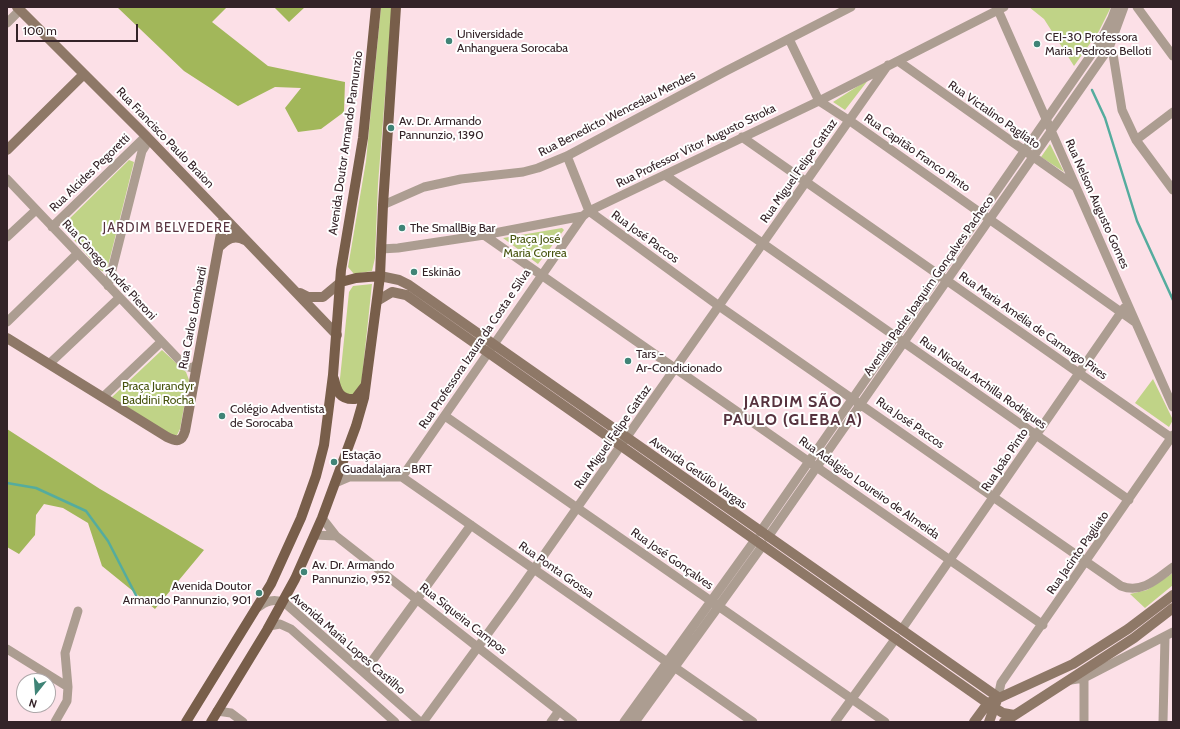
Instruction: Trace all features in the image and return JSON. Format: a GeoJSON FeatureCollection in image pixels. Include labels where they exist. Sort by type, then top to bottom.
{"type":"FeatureCollection","features":[{"type":"Feature","properties":{"kind":"main road","name":"Avenida Doutor Armando Pannunzio"},"geometry":{"type":"LineString","coordinates":[[186,720],[257,608],[286,553],[316,476],[324,445],[333,375],[341,282],[363,138],[376,7]]}},
{"type":"Feature","properties":{"kind":"main road"},"geometry":{"type":"LineString","coordinates":[[210,722],[269,626],[295,579],[322,518],[356,426],[367,382],[380,276],[396,7]]}},
{"type":"Feature","properties":{"kind":"main road"},"geometry":{"type":"LineString","coordinates":[[341,282],[356,278],[380,276]]}},
{"type":"Feature","properties":{"kind":"main road"},"geometry":{"type":"LineString","coordinates":[[333,375],[336,389],[341,396],[347,399],[355,399],[367,382]]}},
{"type":"Feature","properties":{"kind":"street","name":"Rua Benedicto Wenceslau Mendes"},"geometry":{"type":"LineString","coordinates":[[383,206],[424,187],[461,179],[523,172],[538,168],[567,156],[726,71],[851,7]]}},
{"type":"Feature","properties":{"kind":"street","name":"Avenida Padre Joaquim Gonçalves Pacheco"},"geometry":{"type":"LineString","coordinates":[[814,464],[853,398],[1100,42],[1116,7]]}},
{"type":"Feature","properties":{"kind":"street","name":"Avenida Padre Joaquim Gonçalves Pacheco"},"geometry":{"type":"LineString","coordinates":[[635,722],[672,665],[814,464],[862,404],[1109,48],[1124,7]]}},
{"type":"Feature","properties":{"kind":"street"},"geometry":{"type":"LineString","coordinates":[[1137,7],[1173,56]]}},
{"type":"Feature","properties":{"kind":"street","name":"Rua Francisco Paulo Braion"},"geometry":{"type":"LineString","coordinates":[[18,9],[248,241],[337,335]]}},
{"type":"Feature","properties":{"kind":"street"},"geometry":{"type":"LineString","coordinates":[[7,24],[18,9]]}},
{"type":"Feature","properties":{"kind":"street","name":"Rua Professor Vitor Augusto Stroka"},"geometry":{"type":"LineString","coordinates":[[381,249],[398,248],[484,235],[586,214],[1001,9]]}},
{"type":"Feature","properties":{"kind":"street","name":"Rua Nelson Augusto Gomes"},"geometry":{"type":"LineString","coordinates":[[1001,9],[1046,119],[1134,322],[1173,407]]}},
{"type":"Feature","properties":{"kind":"street"},"geometry":{"type":"LineString","coordinates":[[789,39],[819,100]]}},
{"type":"Feature","properties":{"kind":"street"},"geometry":{"type":"LineString","coordinates":[[1100,42],[1109,48],[1113,54],[1122,110],[1136,140],[1173,190]]}},
{"type":"Feature","properties":{"kind":"street","name":"Rua Victalino Pagliato"},"geometry":{"type":"LineString","coordinates":[[898,61],[1077,188]]}},
{"type":"Feature","properties":{"kind":"street","name":"Rua Miguel Felipe Gattaz"},"geometry":{"type":"LineString","coordinates":[[423,722],[479,647],[888,65]]}},
{"type":"Feature","properties":{"kind":"street"},"geometry":{"type":"LineString","coordinates":[[7,150],[84,74]]}},
{"type":"Feature","properties":{"kind":"street","name":"Rua Capitão Franco Pinto"},"geometry":{"type":"LineString","coordinates":[[819,100],[982,213],[1134,322]]}},
{"type":"Feature","properties":{"kind":"street"},"geometry":{"type":"LineString","coordinates":[[1136,140],[1173,112]]}},
{"type":"Feature","properties":{"kind":"street","name":"Rua Maria Amélia de Camargo Pires"},"geometry":{"type":"LineString","coordinates":[[742,137],[1172,437]]}},
{"type":"Feature","properties":{"kind":"street"},"geometry":{"type":"LineString","coordinates":[[108,286],[142,150],[147,138]]}},
{"type":"Feature","properties":{"kind":"street","name":"Rua Alcides Pegoretti"},"geometry":{"type":"LineString","coordinates":[[52,227],[147,138]]}},
{"type":"Feature","properties":{"kind":"street"},"geometry":{"type":"LineString","coordinates":[[567,156],[586,214]]}},
{"type":"Feature","properties":{"kind":"street","name":"Rua Nicolau Archilla Rodrigues"},"geometry":{"type":"LineString","coordinates":[[665,175],[1129,500]]}},
{"type":"Feature","properties":{"kind":"street","name":"Rua Cônego André Pieroni"},"geometry":{"type":"LineString","coordinates":[[7,179],[185,366],[192,368],[197,364]]}},
{"type":"Feature","properties":{"kind":"street"},"geometry":{"type":"LineString","coordinates":[[7,237],[36,210]]}},
{"type":"Feature","properties":{"kind":"street","name":"Rua Professora Izaura da Costa e Silva"},"geometry":{"type":"LineString","coordinates":[[402,477],[541,274],[586,214]]}},
{"type":"Feature","properties":{"kind":"street","name":"Rua José Paccos"},"geometry":{"type":"LineString","coordinates":[[586,214],[862,404],[1121,586],[1130,588],[1149,585],[1173,567]]}},
{"type":"Feature","properties":{"kind":"street","name":"Rua Carlos Lombardi"},"geometry":{"type":"LineString","coordinates":[[103,397],[167,438],[176,441],[183,437],[224,218]]}},
{"type":"Feature","properties":{"kind":"street","name":"Rua Adalgiso Loureiro de Almeida"},"geometry":{"type":"LineString","coordinates":[[484,235],[814,464],[1042,625]]}},
{"type":"Feature","properties":{"kind":"street"},"geometry":{"type":"LineString","coordinates":[[219,247],[226,240],[236,236],[248,241]]}},
{"type":"Feature","properties":{"kind":"street"},"geometry":{"type":"LineString","coordinates":[[7,322],[77,254]]}},
{"type":"Feature","properties":{"kind":"street","name":"Avenida Getúlio Vargas"},"geometry":{"type":"LineString","coordinates":[[380,276],[399,280],[409,285],[490,349]]}},
{"type":"Feature","properties":{"kind":"street","name":"Rua Francisco Paulo Braion"},"geometry":{"type":"LineString","coordinates":[[292,288],[308,297],[319,298],[328,295],[341,282]]}},
{"type":"Feature","properties":{"kind":"street","name":"Avenida Getúlio Vargas"},"geometry":{"type":"LineString","coordinates":[[377,301],[392,292],[403,293],[490,349],[898,634],[998,697]]}},
{"type":"Feature","properties":{"kind":"street"},"geometry":{"type":"LineString","coordinates":[[49,364],[119,298]]}},
{"type":"Feature","properties":{"kind":"street","name":"Rua João Pinto"},"geometry":{"type":"LineString","coordinates":[[835,722],[994,497],[1127,303]]}},
{"type":"Feature","properties":{"kind":"street"},"geometry":{"type":"LineString","coordinates":[[7,338],[103,397],[161,342]]}},
{"type":"Feature","properties":{"kind":"street","name":"Rua José Gonçalves"},"geometry":{"type":"LineString","coordinates":[[444,416],[885,722]]}},
{"type":"Feature","properties":{"kind":"street","name":"Rua Jacinto Pagliato"},"geometry":{"type":"LineString","coordinates":[[998,697],[1001,683],[1172,437]]}},
{"type":"Feature","properties":{"kind":"street"},"geometry":{"type":"LineString","coordinates":[[335,483],[349,477],[402,477]]}},
{"type":"Feature","properties":{"kind":"street","name":"Rua Ponta Grossa"},"geometry":{"type":"LineString","coordinates":[[402,477],[753,722]]}},
{"type":"Feature","properties":{"kind":"street","name":"Rua Siqueira Campos"},"geometry":{"type":"LineString","coordinates":[[322,518],[336,536],[417,598],[573,722]]}},
{"type":"Feature","properties":{"kind":"street"},"geometry":{"type":"LineString","coordinates":[[364,672],[471,525]]}},
{"type":"Feature","properties":{"kind":"street"},"geometry":{"type":"LineString","coordinates":[[315,535],[336,536]]}},
{"type":"Feature","properties":{"kind":"street"},"geometry":{"type":"LineString","coordinates":[[974,722],[998,697],[1073,664],[1128,629],[1173,595]]}},
{"type":"Feature","properties":{"kind":"street","name":"Avenida Maria Lopes Castilho"},"geometry":{"type":"LineString","coordinates":[[257,608],[272,600],[282,602],[420,722]]}},
{"type":"Feature","properties":{"kind":"street"},"geometry":{"type":"LineString","coordinates":[[1071,680],[1084,678],[1173,608]]}},
{"type":"Feature","properties":{"kind":"street"},"geometry":{"type":"LineString","coordinates":[[55,722],[67,701],[68,687],[65,653],[78,611]]}},
{"type":"Feature","properties":{"kind":"street"},"geometry":{"type":"LineString","coordinates":[[269,626],[280,624],[292,629],[394,722]]}},
{"type":"Feature","properties":{"kind":"street","name":"Avenida Getúlio Vargas"},"geometry":{"type":"LineString","coordinates":[[898,634],[990,705],[1003,713],[1014,715]]}},
{"type":"Feature","properties":{"kind":"street"},"geometry":{"type":"LineString","coordinates":[[1004,722],[1071,680],[1169,635],[1163,722]]}},
{"type":"Feature","properties":{"kind":"street"},"geometry":{"type":"LineString","coordinates":[[7,650],[68,687]]}},
{"type":"Feature","properties":{"kind":"street","name":"Avenida Padre Joaquim Gonçalves Pacheco"},"geometry":{"type":"LineString","coordinates":[[624,722],[672,665]]}},
{"type":"Feature","properties":{"kind":"street"},"geometry":{"type":"LineString","coordinates":[[1084,678],[1084,722]]}},
{"type":"Feature","properties":{"kind":"street"},"geometry":{"type":"LineString","coordinates":[[1001,683],[1002,688],[1009,693]]}},
{"type":"Feature","properties":{"kind":"street"},"geometry":{"type":"LineString","coordinates":[[989,722],[990,705]]}},
{"type":"Feature","properties":{"kind":"street"},"geometry":{"type":"LineString","coordinates":[[218,711],[231,713],[243,722]]}},
{"type":"Feature","properties":{"kind":"street"},"geometry":{"type":"LineString","coordinates":[[550,722],[559,711]]}},
{"type":"Feature","properties":{"kind":"green space"},"geometry":{"type":"Polygon","coordinates":[[[117,7],[227,7],[212,22],[268,66],[345,82],[344,112],[321,129],[298,132],[285,108],[301,88],[275,87],[238,106],[184,71],[117,7]]]}},
{"type":"Feature","properties":{"kind":"green space"},"geometry":{"type":"Polygon","coordinates":[[[274,7],[305,7],[289,22],[274,7]]]}},
{"type":"Feature","properties":{"kind":"green space"},"geometry":{"type":"Polygon","coordinates":[[[381,7],[392,7],[378,184],[375,258],[372,271],[354,274],[348,267],[366,161],[381,7]]]}},
{"type":"Feature","properties":{"kind":"green space"},"geometry":{"type":"Polygon","coordinates":[[[1029,7],[1111,7],[1099,31],[1074,66],[1044,19],[1029,7]]]}},
{"type":"Feature","properties":{"kind":"green space"},"geometry":{"type":"Polygon","coordinates":[[[869,79],[845,110],[833,102],[869,79]]]}},
{"type":"Feature","properties":{"kind":"green space"},"geometry":{"type":"Polygon","coordinates":[[[1050,144],[1064,172],[1041,157],[1050,144]]]}},
{"type":"Feature","properties":{"kind":"green space"},"geometry":{"type":"Polygon","coordinates":[[[129,160],[134,162],[107,270],[104,272],[100,270],[62,226],[129,160]]]}},
{"type":"Feature","properties":{"kind":"green space","name":"Praça José Maria Correa"},"geometry":{"type":"Polygon","coordinates":[[[562,228],[564,230],[538,264],[503,238],[562,228]]]}},
{"type":"Feature","properties":{"kind":"green space"},"geometry":{"type":"Polygon","coordinates":[[[372,284],[361,387],[356,394],[343,394],[339,388],[349,292],[353,286],[372,284]]]}},
{"type":"Feature","properties":{"kind":"green space","name":"Praça Jurandyr Baddini Rocha"},"geometry":{"type":"Polygon","coordinates":[[[162,350],[186,372],[189,380],[180,429],[177,435],[172,436],[112,397],[162,350]]]}},
{"type":"Feature","properties":{"kind":"green space"},"geometry":{"type":"Polygon","coordinates":[[[1153,379],[1173,420],[1169,427],[1135,403],[1153,379]]]}},
{"type":"Feature","properties":{"kind":"green space"},"geometry":{"type":"Polygon","coordinates":[[[7,429],[100,489],[204,550],[155,609],[102,566],[88,523],[63,508],[44,504],[36,515],[35,535],[19,554],[7,547],[7,429]]]}},
{"type":"Feature","properties":{"kind":"green space"},"geometry":{"type":"Polygon","coordinates":[[[1173,573],[1173,585],[1145,608],[1130,594],[1147,590],[1173,573]]]}},
{"type":"Feature","properties":{"kind":"waterway"},"geometry":{"type":"LineString","coordinates":[[1092,90],[1105,118],[1137,221],[1173,300]]}},
{"type":"Feature","properties":{"kind":"waterway"},"geometry":{"type":"LineString","coordinates":[[7,483],[36,488],[86,511],[108,541],[141,605]]}},
{"type":"Feature","properties":{"kind":"place","name":"Universidade Anhanguera Sorocaba"},"geometry":{"type":"Point","coordinates":[449,41]}},
{"type":"Feature","properties":{"kind":"place","name":"CEI-30 Professora Maria Pedroso Belloti"},"geometry":{"type":"Point","coordinates":[1037,44]}},
{"type":"Feature","properties":{"kind":"place","name":"Av. Dr. Armando Pannunzio, 1390"},"geometry":{"type":"Point","coordinates":[391,128]}},
{"type":"Feature","properties":{"kind":"place","name":"The SmallBig Bar"},"geometry":{"type":"Point","coordinates":[402,228]}},
{"type":"Feature","properties":{"kind":"place","name":"Eskinão"},"geometry":{"type":"Point","coordinates":[414,272]}},
{"type":"Feature","properties":{"kind":"place","name":"Tars - Ar-Condicionado"},"geometry":{"type":"Point","coordinates":[628,361]}},
{"type":"Feature","properties":{"kind":"place","name":"Colégio Adventista de Sorocaba"},"geometry":{"type":"Point","coordinates":[222,416]}},
{"type":"Feature","properties":{"kind":"place","name":"Estação Guadalajara - BRT"},"geometry":{"type":"Point","coordinates":[334,462]}},
{"type":"Feature","properties":{"kind":"place","name":"Av. Dr. Armando Pannunzio, 952"},"geometry":{"type":"Point","coordinates":[304,572]}},
{"type":"Feature","properties":{"kind":"place","name":"Avenida Doutor Armando Pannunzio, 901"},"geometry":{"type":"Point","coordinates":[259,593]}},
{"type":"Feature","properties":{"kind":"district","name":"JARDIM BELVEDERE"},"geometry":{"type":"Point","coordinates":[167,228]}},
{"type":"Feature","properties":{"kind":"district","name":"JARDIM SÃO PAULO (GLEBA A)"},"geometry":{"type":"Point","coordinates":[793,411]}}]}
